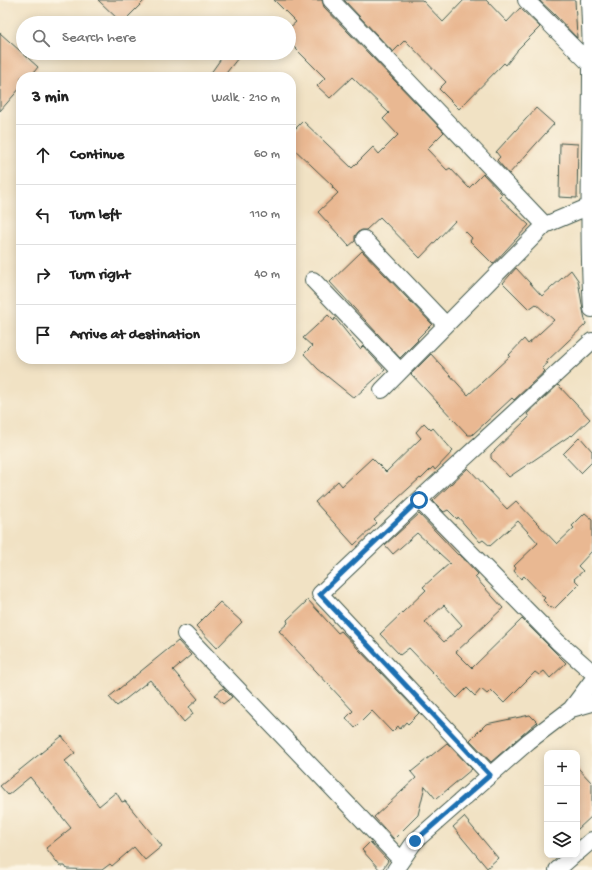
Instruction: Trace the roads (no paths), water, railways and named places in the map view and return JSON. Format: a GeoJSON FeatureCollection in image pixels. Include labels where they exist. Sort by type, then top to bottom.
{"type":"FeatureCollection","features":[{"type":"Feature","properties":{"kind":"street"},"geometry":{"type":"LineString","coordinates":[[331,0],[545,224]]}},
{"type":"Feature","properties":{"kind":"street"},"geometry":{"type":"LineString","coordinates":[[526,0],[591,65]]}},
{"type":"Feature","properties":{"kind":"street"},"geometry":{"type":"LineString","coordinates":[[589,0],[591,65],[590,206],[592,310]]}},
{"type":"Feature","properties":{"kind":"street"},"geometry":{"type":"LineString","coordinates":[[382,390],[545,224],[590,206]]}},
{"type":"Feature","properties":{"kind":"street"},"geometry":{"type":"LineString","coordinates":[[364,239],[446,325]]}},
{"type":"Feature","properties":{"kind":"street"},"geometry":{"type":"LineString","coordinates":[[313,280],[400,371]]}},
{"type":"Feature","properties":{"kind":"street"},"geometry":{"type":"LineString","coordinates":[[490,775],[320,594],[419,500],[592,341]]}},
{"type":"Feature","properties":{"kind":"street"},"geometry":{"type":"LineString","coordinates":[[419,500],[558,642],[592,672]]}},
{"type":"Feature","properties":{"kind":"street"},"geometry":{"type":"LineString","coordinates":[[185,634],[398,865],[415,841],[529,741],[571,709],[592,681]]}},
{"type":"Feature","properties":{"kind":"street"},"geometry":{"type":"LineString","coordinates":[[571,709],[592,702]]}},
{"type":"Feature","properties":{"kind":"street"},"geometry":{"type":"LineString","coordinates":[[580,850],[592,840]]}},
{"type":"Feature","properties":{"kind":"street"},"geometry":{"type":"LineString","coordinates":[[557,870],[571,858]]}}]}
